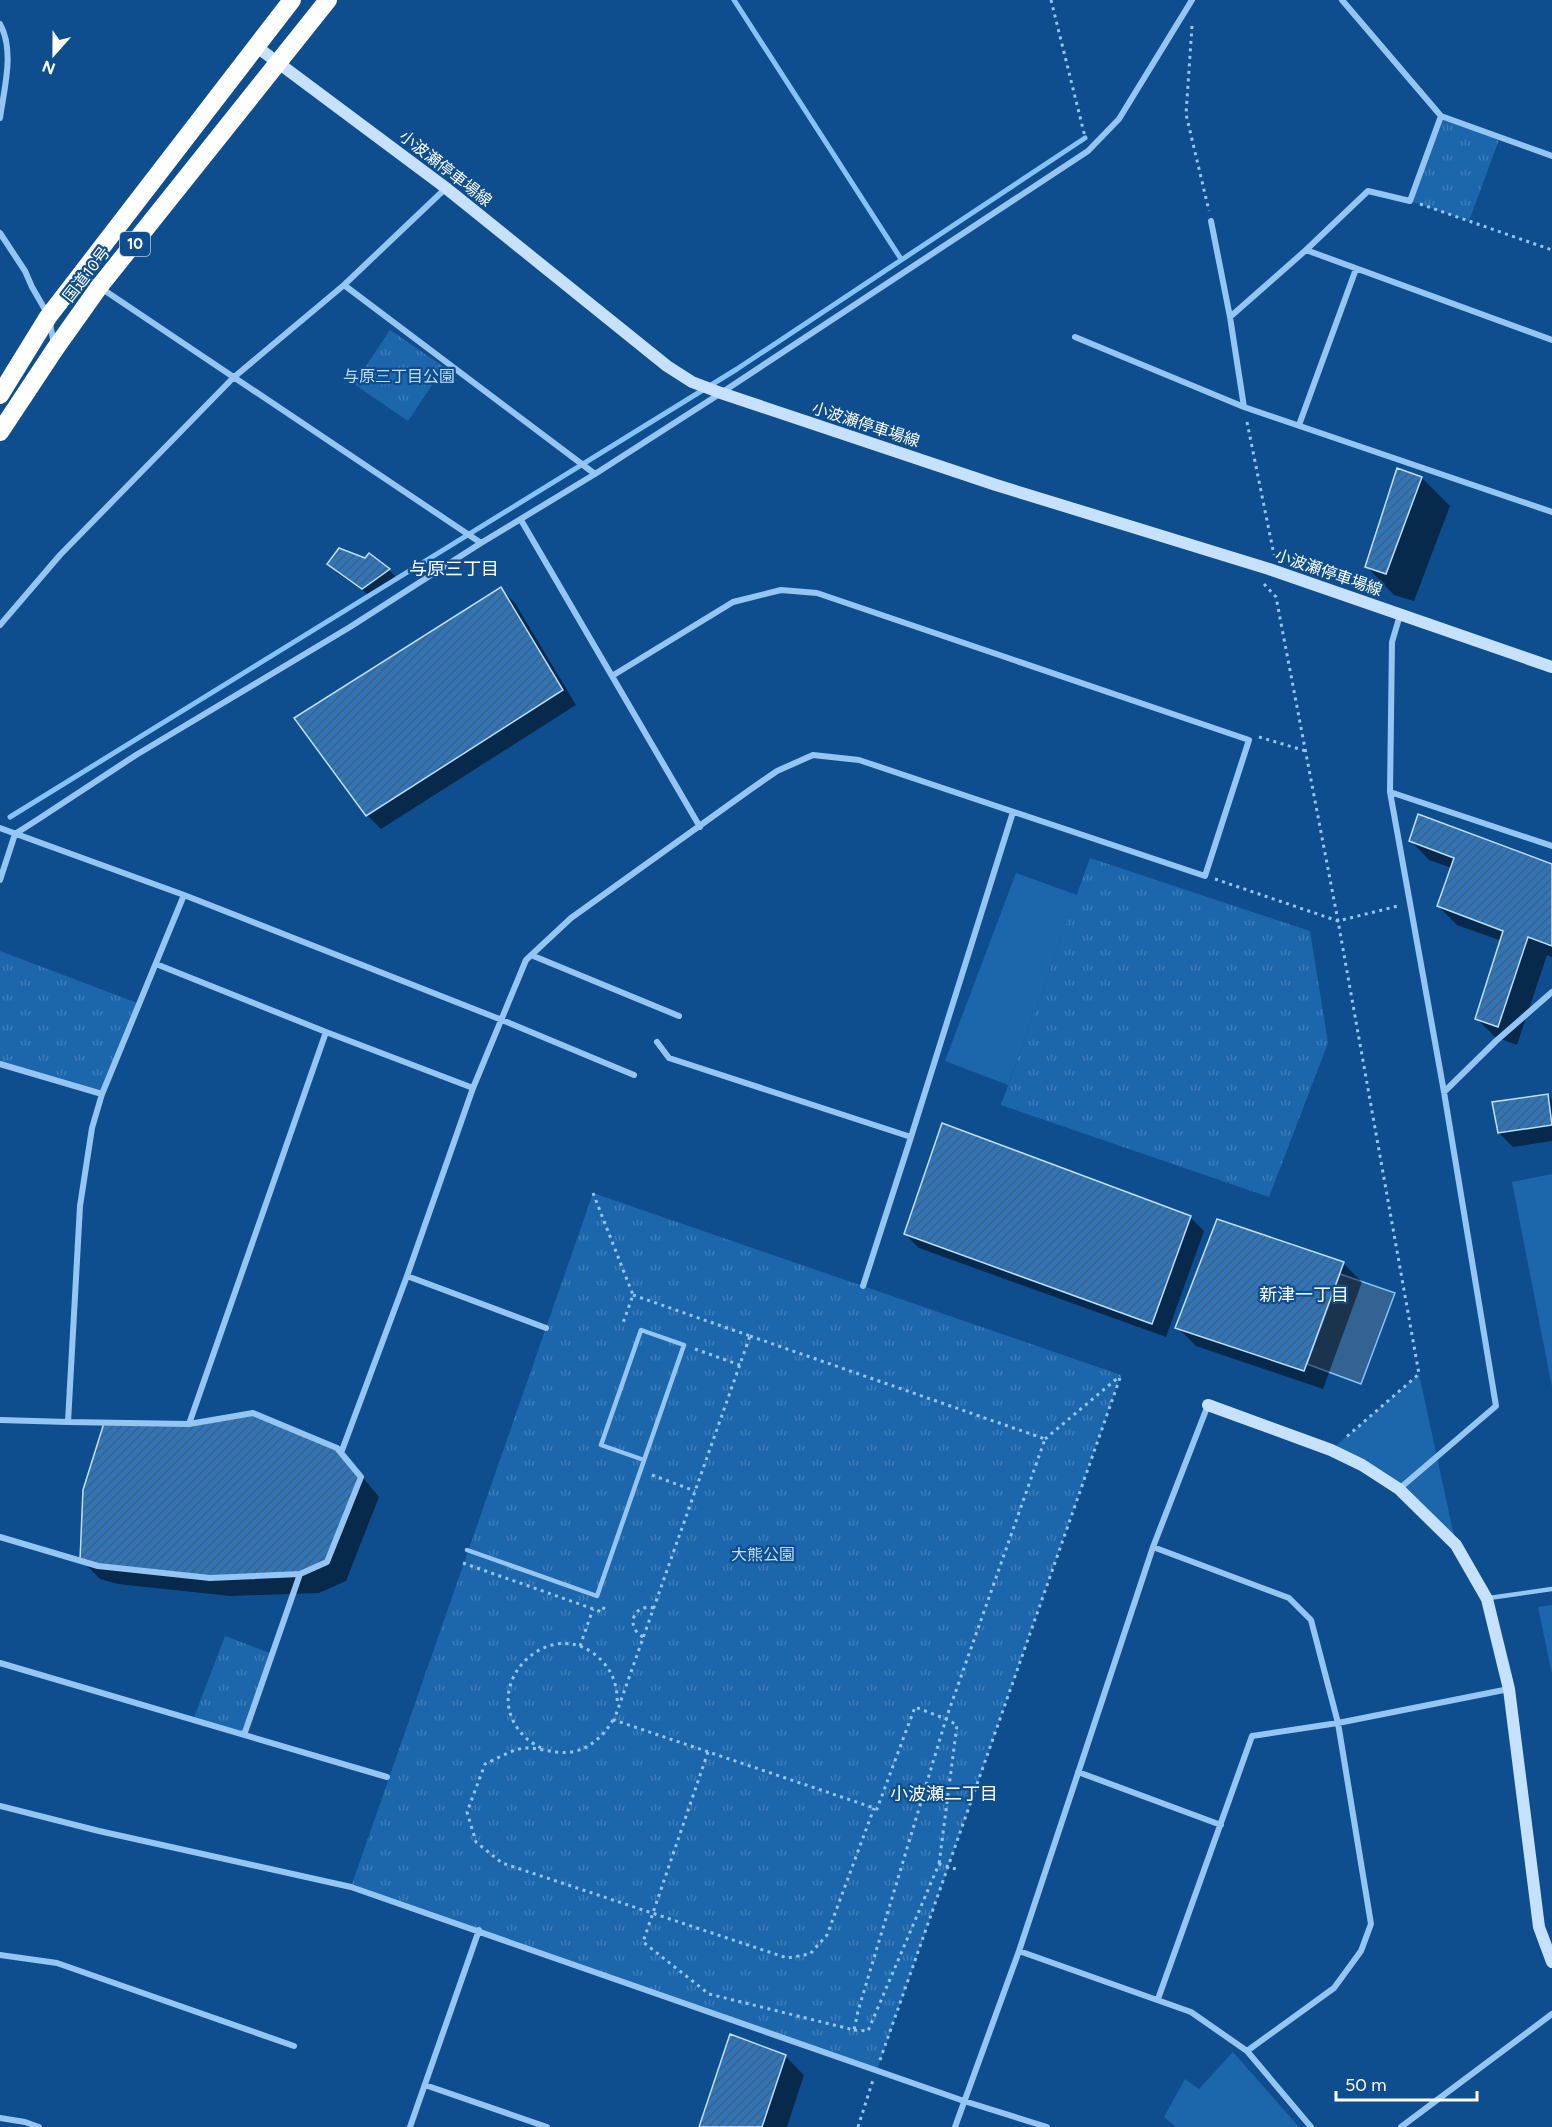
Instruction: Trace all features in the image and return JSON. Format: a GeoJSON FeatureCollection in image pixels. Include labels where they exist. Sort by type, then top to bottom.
{"type":"FeatureCollection","features":[{"type":"Feature","properties":{"kind":"highway","name":"10"},"geometry":{"type":"LineString","coordinates":[[257,46],[292,0]]}},
{"type":"Feature","properties":{"kind":"highway","name":"10"},"geometry":{"type":"LineString","coordinates":[[280,63],[328,0]]}},
{"type":"Feature","properties":{"kind":"highway","name":"国道10号"},"geometry":{"type":"LineString","coordinates":[[0,395],[48,317],[257,46]]}},
{"type":"Feature","properties":{"kind":"highway","name":"国道10号"},"geometry":{"type":"LineString","coordinates":[[0,432],[99,287],[280,63]]}},
{"type":"Feature","properties":{"kind":"main road","name":"小波瀬停車場線"},"geometry":{"type":"LineString","coordinates":[[257,46],[446,188],[667,366],[692,382],[996,485],[1269,569],[1552,667]]}},
{"type":"Feature","properties":{"kind":"main road"},"geometry":{"type":"LineString","coordinates":[[1208,1405],[1331,1450],[1362,1465],[1399,1489],[1456,1545],[1487,1599],[1509,1689],[1539,1927],[1552,1962]]}},
{"type":"Feature","properties":{"kind":"street"},"geometry":{"type":"LineString","coordinates":[[0,880],[15,834],[136,755],[350,627],[481,543],[595,474],[1088,151],[1119,119],[1192,0]]}},
{"type":"Feature","properties":{"kind":"street"},"geometry":{"type":"LineString","coordinates":[[1342,0],[1441,116],[1552,156]]}},
{"type":"Feature","properties":{"kind":"street"},"geometry":{"type":"LineString","coordinates":[[0,24],[4,31],[8,54],[0,118]]}},
{"type":"Feature","properties":{"kind":"street"},"geometry":{"type":"LineString","coordinates":[[1230,317],[1368,191],[1410,201],[1441,116]]}},
{"type":"Feature","properties":{"kind":"street"},"geometry":{"type":"LineString","coordinates":[[0,625],[60,555],[233,378],[344,285],[446,188]]}},
{"type":"Feature","properties":{"kind":"street"},"geometry":{"type":"LineString","coordinates":[[1211,221],[1230,317],[1244,406]]}},
{"type":"Feature","properties":{"kind":"street"},"geometry":{"type":"LineString","coordinates":[[0,233],[25,271],[41,302],[48,317],[55,349]]}},
{"type":"Feature","properties":{"kind":"street"},"geometry":{"type":"LineString","coordinates":[[1306,250],[1552,340]]}},
{"type":"Feature","properties":{"kind":"street"},"geometry":{"type":"LineString","coordinates":[[1299,425],[1356,269]]}},
{"type":"Feature","properties":{"kind":"street"},"geometry":{"type":"LineString","coordinates":[[80,274],[481,543]]}},
{"type":"Feature","properties":{"kind":"street"},"geometry":{"type":"LineString","coordinates":[[344,285],[595,474]]}},
{"type":"Feature","properties":{"kind":"street"},"geometry":{"type":"LineString","coordinates":[[1075,337],[1244,406],[1552,512]]}},
{"type":"Feature","properties":{"kind":"street"},"geometry":{"type":"LineString","coordinates":[[521,519],[700,827]]}},
{"type":"Feature","properties":{"kind":"street"},"geometry":{"type":"LineString","coordinates":[[341,1453],[407,1276],[473,1088],[526,960],[571,918],[777,771],[813,755],[859,760],[1205,876],[1249,740],[817,592],[781,590],[733,602],[612,676]]}},
{"type":"Feature","properties":{"kind":"street"},"geometry":{"type":"LineString","coordinates":[[1399,1489],[1496,1406],[1444,1092],[1390,792],[1392,642],[1401,614]]}},
{"type":"Feature","properties":{"kind":"street"},"geometry":{"type":"LineString","coordinates":[[1390,792],[1552,846]]}},
{"type":"Feature","properties":{"kind":"street"},"geometry":{"type":"LineString","coordinates":[[863,1286],[1013,812]]}},
{"type":"Feature","properties":{"kind":"street"},"geometry":{"type":"LineString","coordinates":[[0,828],[184,895],[502,1020],[634,1075]]}},
{"type":"Feature","properties":{"kind":"street"},"geometry":{"type":"LineString","coordinates":[[68,1422],[80,1206],[92,1128],[102,1094],[184,895]]}},
{"type":"Feature","properties":{"kind":"street"},"geometry":{"type":"LineString","coordinates":[[531,955],[679,1016]]}},
{"type":"Feature","properties":{"kind":"street"},"geometry":{"type":"LineString","coordinates":[[156,964],[473,1088]]}},
{"type":"Feature","properties":{"kind":"street"},"geometry":{"type":"LineString","coordinates":[[1444,1092],[1496,1041],[1552,992]]}},
{"type":"Feature","properties":{"kind":"street"},"geometry":{"type":"LineString","coordinates":[[189,1424],[326,1032]]}},
{"type":"Feature","properties":{"kind":"street"},"geometry":{"type":"LineString","coordinates":[[657,1042],[669,1058],[912,1137]]}},
{"type":"Feature","properties":{"kind":"street"},"geometry":{"type":"LineString","coordinates":[[0,1064],[102,1094]]}},
{"type":"Feature","properties":{"kind":"street"},"geometry":{"type":"LineString","coordinates":[[407,1276],[546,1328]]}},
{"type":"Feature","properties":{"kind":"street"},"geometry":{"type":"LineString","coordinates":[[955,2127],[1019,1951],[1154,1547],[1208,1405]]}},
{"type":"Feature","properties":{"kind":"street"},"geometry":{"type":"LineString","coordinates":[[0,1420],[189,1424],[253,1413],[337,1448],[361,1477],[327,1563],[300,1574],[210,1578],[98,1566],[0,1537]]}},
{"type":"Feature","properties":{"kind":"street"},"geometry":{"type":"LineString","coordinates":[[1154,1547],[1289,1598],[1311,1620],[1338,1723],[1371,1924],[1361,1951],[1334,1988],[1247,2051]]}},
{"type":"Feature","properties":{"kind":"street"},"geometry":{"type":"LineString","coordinates":[[244,1735],[300,1574]]}},
{"type":"Feature","properties":{"kind":"street"},"geometry":{"type":"LineString","coordinates":[[0,1663],[387,1778]]}},
{"type":"Feature","properties":{"kind":"street"},"geometry":{"type":"LineString","coordinates":[[1158,1999],[1252,1736],[1338,1723],[1509,1689]]}},
{"type":"Feature","properties":{"kind":"street"},"geometry":{"type":"LineString","coordinates":[[1078,1772],[1221,1825]]}},
{"type":"Feature","properties":{"kind":"street"},"geometry":{"type":"LineString","coordinates":[[0,1806],[99,1831],[351,1887],[964,2101],[1047,2127]]}},
{"type":"Feature","properties":{"kind":"street"},"geometry":{"type":"LineString","coordinates":[[410,2127],[479,1930]]}},
{"type":"Feature","properties":{"kind":"street"},"geometry":{"type":"LineString","coordinates":[[1019,1951],[1191,2012],[1247,2051],[1311,2127]]}},
{"type":"Feature","properties":{"kind":"street"},"geometry":{"type":"LineString","coordinates":[[0,1955],[57,1963],[294,2046]]}},
{"type":"Feature","properties":{"kind":"street"},"geometry":{"type":"LineString","coordinates":[[1401,2127],[1552,2014]]}},
{"type":"Feature","properties":{"kind":"street"},"geometry":{"type":"LineString","coordinates":[[425,2085],[547,2127]]}},
{"type":"Feature","properties":{"kind":"street"},"geometry":{"type":"LineString","coordinates":[[0,2118],[39,2127]]}},
{"type":"Feature","properties":{"kind":"lane"},"geometry":{"type":"LineString","coordinates":[[468,1550],[597,1596],[684,1345],[640,1330],[601,1445],[644,1460]]}},
{"type":"Feature","properties":{"kind":"lane"},"geometry":{"type":"LineString","coordinates":[[1487,1599],[1552,1589]]}},
{"type":"Feature","properties":{"kind":"path"},"geometry":{"type":"LineString","coordinates":[[1051,0],[1088,151]]}},
{"type":"Feature","properties":{"kind":"path"},"geometry":{"type":"LineString","coordinates":[[1192,23],[1186,114],[1211,221]]}},
{"type":"Feature","properties":{"kind":"path"},"geometry":{"type":"LineString","coordinates":[[1410,201],[1552,250]]}},
{"type":"Feature","properties":{"kind":"path"},"geometry":{"type":"LineString","coordinates":[[1244,406],[1274,555]]}},
{"type":"Feature","properties":{"kind":"path"},"geometry":{"type":"LineString","coordinates":[[1264,584],[1276,597],[1338,921],[1419,1374],[1331,1450]]}},
{"type":"Feature","properties":{"kind":"path"},"geometry":{"type":"LineString","coordinates":[[1249,740],[1260,737],[1306,751]]}},
{"type":"Feature","properties":{"kind":"path"},"geometry":{"type":"LineString","coordinates":[[1205,876],[1338,921],[1410,903]]}},
{"type":"Feature","properties":{"kind":"path"},"geometry":{"type":"LineString","coordinates":[[593,1193],[633,1295],[623,1323]]}},
{"type":"Feature","properties":{"kind":"path"},"geometry":{"type":"LineString","coordinates":[[633,1295],[1045,1439]]}},
{"type":"Feature","properties":{"kind":"path"},"geometry":{"type":"LineString","coordinates":[[750,1336],[614,1720],[604,1735],[590,1746],[573,1752],[557,1752],[541,1748],[519,1749],[485,1764],[467,1812],[476,1842],[502,1863],[787,1958],[810,1954],[827,1935],[874,1808]]}},
{"type":"Feature","properties":{"kind":"path"},"geometry":{"type":"LineString","coordinates":[[684,1345],[740,1365]]}},
{"type":"Feature","properties":{"kind":"path"},"geometry":{"type":"LineString","coordinates":[[854,2030],[946,1719],[1045,1439],[1121,1375],[858,2127]]}},
{"type":"Feature","properties":{"kind":"path"},"geometry":{"type":"LineString","coordinates":[[650,1474],[695,1491]]}},
{"type":"Feature","properties":{"kind":"path"},"geometry":{"type":"LineString","coordinates":[[463,1563],[602,1612],[606,1602]]}},
{"type":"Feature","properties":{"kind":"path"},"geometry":{"type":"LineString","coordinates":[[580,1647],[597,1596]]}},
{"type":"Feature","properties":{"kind":"path"},"geometry":{"type":"LineString","coordinates":[[643,1637],[633,1627],[633,1617],[639,1609],[654,1608]]}},
{"type":"Feature","properties":{"kind":"path"},"geometry":{"type":"LineString","coordinates":[[541,1748],[526,1738],[515,1723],[509,1706],[509,1688],[516,1670],[528,1656],[544,1647],[562,1644],[580,1647],[596,1655],[608,1668],[616,1684],[618,1702],[614,1720]]}},
{"type":"Feature","properties":{"kind":"path"},"geometry":{"type":"LineString","coordinates":[[614,1720],[878,1809],[915,1707],[957,1725],[939,1864],[868,2031],[854,2030],[709,1994],[643,1942],[708,1752]]}},
{"type":"Feature","properties":{"kind":"path"},"geometry":{"type":"LineString","coordinates":[[939,1864],[959,1870]]}},
{"type":"Feature","properties":{"kind":"green space"},"geometry":{"type":"Polygon","coordinates":[[[1441,116],[1500,137],[1469,221],[1410,201],[1441,116]]]}},
{"type":"Feature","properties":{"kind":"green space","name":"与原三丁目公園"},"geometry":{"type":"Polygon","coordinates":[[[390,330],[444,367],[408,421],[354,384],[390,330]]]}},
{"type":"Feature","properties":{"kind":"green space"},"geometry":{"type":"Polygon","coordinates":[[[1090,858],[1310,931],[1328,1043],[1269,1197],[1001,1105],[1090,858]]]}},
{"type":"Feature","properties":{"kind":"green space"},"geometry":{"type":"Polygon","coordinates":[[[1016,873],[1077,895],[1008,1085],[945,1061],[1016,873]]]}},
{"type":"Feature","properties":{"kind":"green space"},"geometry":{"type":"Polygon","coordinates":[[[0,951],[140,1004],[102,1094],[0,1064],[0,951]]]}},
{"type":"Feature","properties":{"kind":"green space"},"geometry":{"type":"Polygon","coordinates":[[[1552,1174],[1552,1387],[1512,1182],[1552,1174]]]}},
{"type":"Feature","properties":{"kind":"green space","name":"大熊公園"},"geometry":{"type":"Polygon","coordinates":[[[593,1193],[1121,1375],[877,2070],[351,1887],[593,1193]]]}},
{"type":"Feature","properties":{"kind":"green space"},"geometry":{"type":"Polygon","coordinates":[[[1419,1374],[1456,1545],[1423,1511],[1331,1450],[1419,1374]]]}},
{"type":"Feature","properties":{"kind":"green space"},"geometry":{"type":"Polygon","coordinates":[[[1552,1605],[1552,1674],[1538,1607],[1552,1605]]]}},
{"type":"Feature","properties":{"kind":"green space"},"geometry":{"type":"Polygon","coordinates":[[[225,1636],[272,1654],[244,1735],[193,1720],[225,1636]]]}},
{"type":"Feature","properties":{"kind":"green space"},"geometry":{"type":"Polygon","coordinates":[[[1233,2052],[1299,2127],[1176,2127],[1164,2117],[1185,2079],[1199,2089],[1233,2052]]]}},
{"type":"Feature","properties":{"kind":"shaded area"},"geometry":{"type":"Polygon","coordinates":[[[1340,1274],[1395,1293],[1361,1384],[1307,1364],[1340,1274]]]}},
{"type":"Feature","properties":{"kind":"building"},"geometry":{"type":"Polygon","coordinates":[[[1397,468],[1422,477],[1386,574],[1365,567],[1397,468]]]}},
{"type":"Feature","properties":{"kind":"building"},"geometry":{"type":"Polygon","coordinates":[[[339,548],[365,558],[369,553],[390,569],[362,589],[327,564],[339,548]]]}},
{"type":"Feature","properties":{"kind":"building"},"geometry":{"type":"Polygon","coordinates":[[[501,587],[563,690],[366,816],[294,718],[501,587]]]}},
{"type":"Feature","properties":{"kind":"building"},"geometry":{"type":"Polygon","coordinates":[[[1418,814],[1552,864],[1552,946],[1528,937],[1498,1027],[1475,1019],[1503,931],[1437,906],[1454,858],[1409,841],[1418,814]]]}},
{"type":"Feature","properties":{"kind":"building"},"geometry":{"type":"Polygon","coordinates":[[[1548,1094],[1552,1125],[1498,1133],[1492,1102],[1548,1094]]]}},
{"type":"Feature","properties":{"kind":"building"},"geometry":{"type":"Polygon","coordinates":[[[942,1123],[1191,1216],[1152,1324],[904,1234],[942,1123]]]}},
{"type":"Feature","properties":{"kind":"building"},"geometry":{"type":"Polygon","coordinates":[[[1217,1219],[1344,1262],[1304,1371],[1175,1328],[1217,1219]]]}},
{"type":"Feature","properties":{"kind":"building"},"geometry":{"type":"Polygon","coordinates":[[[253,1413],[337,1448],[361,1477],[327,1562],[300,1574],[210,1578],[98,1566],[80,1560],[83,1490],[104,1423],[189,1424],[253,1413]]]}},
{"type":"Feature","properties":{"kind":"building"},"geometry":{"type":"Polygon","coordinates":[[[730,2034],[786,2055],[762,2127],[699,2127],[730,2034]]]}},
{"type":"Feature","properties":{"kind":"waterway"},"geometry":{"type":"LineString","coordinates":[[734,0],[901,259]]}},
{"type":"Feature","properties":{"kind":"waterway"},"geometry":{"type":"LineString","coordinates":[[10,817],[737,369],[1085,138]]}},
{"type":"Feature","properties":{"kind":"district","name":"与原三丁目"},"geometry":{"type":"Point","coordinates":[454,569]}},
{"type":"Feature","properties":{"kind":"district","name":"新津一丁目"},"geometry":{"type":"Point","coordinates":[1304,1295]}},
{"type":"Feature","properties":{"kind":"district","name":"小波瀬二丁目"},"geometry":{"type":"Point","coordinates":[944,1794]}}]}
